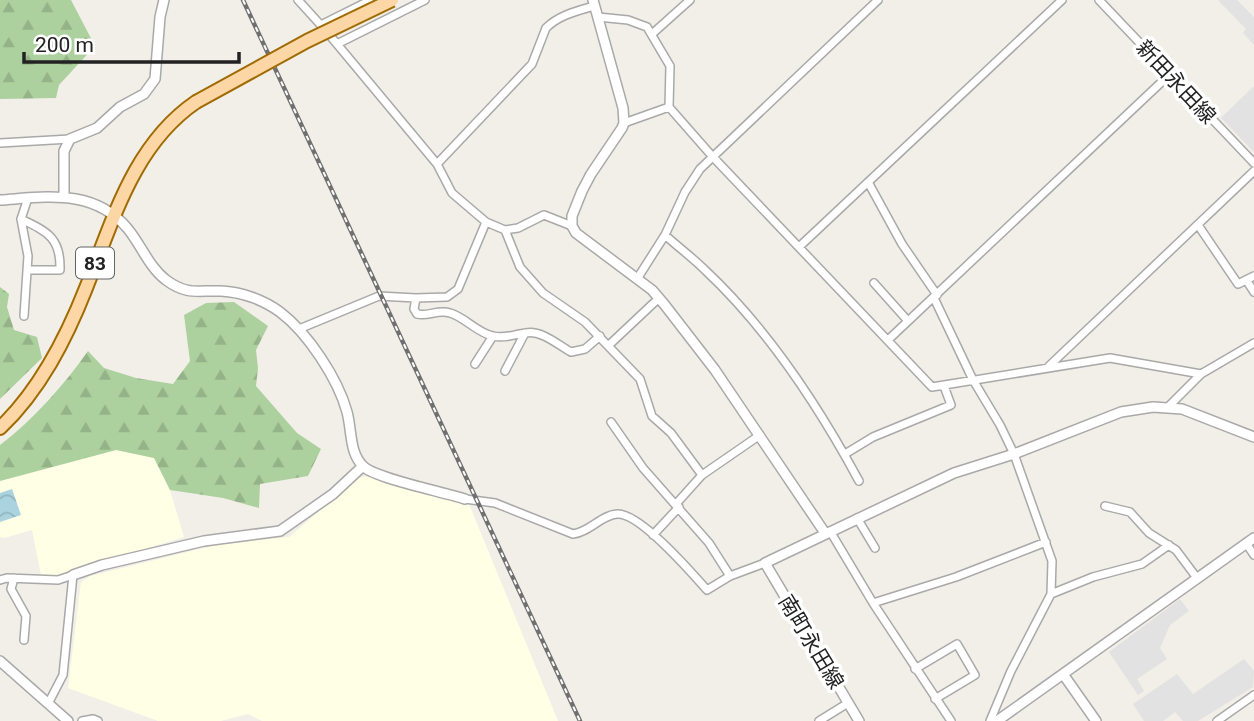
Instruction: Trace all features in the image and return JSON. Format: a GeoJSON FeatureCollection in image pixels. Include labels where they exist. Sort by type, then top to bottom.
{"type":"FeatureCollection","features":[{"type":"Feature","properties":{"kind":"main road","name":"83"},"geometry":{"type":"LineString","coordinates":[[0,428],[29,397],[54,358],[86,290],[112,216],[153,143],[181,113],[196,102],[307,41],[392,0]]}},
{"type":"Feature","properties":{"kind":"street"},"geometry":{"type":"LineString","coordinates":[[0,144],[70,139],[97,128],[120,107],[144,94],[155,79],[164,0]]}},
{"type":"Feature","properties":{"kind":"street"},"geometry":{"type":"LineString","coordinates":[[298,0],[437,164],[452,193],[486,222],[505,230],[518,228],[544,215],[572,226]]}},
{"type":"Feature","properties":{"kind":"street"},"geometry":{"type":"LineString","coordinates":[[321,25],[371,0]]}},
{"type":"Feature","properties":{"kind":"street"},"geometry":{"type":"LineString","coordinates":[[337,44],[425,0]]}},
{"type":"Feature","properties":{"kind":"street"},"geometry":{"type":"LineString","coordinates":[[652,34],[690,0]]}},
{"type":"Feature","properties":{"kind":"street"},"geometry":{"type":"LineString","coordinates":[[637,278],[665,235],[685,192],[700,169],[878,0]]}},
{"type":"Feature","properties":{"kind":"street"},"geometry":{"type":"LineString","coordinates":[[799,247],[1062,0]]}},
{"type":"Feature","properties":{"kind":"street","name":"新田永田線"},"geometry":{"type":"LineString","coordinates":[[1099,0],[1254,163]]}},
{"type":"Feature","properties":{"kind":"street"},"geometry":{"type":"LineString","coordinates":[[437,164],[532,64],[546,28],[593,3],[623,108],[624,123],[582,191],[572,216],[572,226],[576,233],[637,278],[659,298],[715,370],[827,532],[951,721]]}},
{"type":"Feature","properties":{"kind":"street"},"geometry":{"type":"LineString","coordinates":[[598,17],[638,22],[647,27],[670,66],[668,107],[932,387],[1110,358],[1200,374]]}},
{"type":"Feature","properties":{"kind":"street"},"geometry":{"type":"LineString","coordinates":[[888,340],[1169,75]]}},
{"type":"Feature","properties":{"kind":"street"},"geometry":{"type":"LineString","coordinates":[[624,123],[668,107]]}},
{"type":"Feature","properties":{"kind":"street"},"geometry":{"type":"LineString","coordinates":[[64,196],[65,151],[70,139]]}},
{"type":"Feature","properties":{"kind":"street"},"geometry":{"type":"LineString","coordinates":[[1048,367],[1254,171]]}},
{"type":"Feature","properties":{"kind":"street"},"geometry":{"type":"LineString","coordinates":[[868,182],[902,244],[935,296],[972,380],[1000,425],[1014,454],[1052,561],[1051,594],[1011,671],[990,721]]}},
{"type":"Feature","properties":{"kind":"street"},"geometry":{"type":"LineString","coordinates":[[0,200],[64,196],[96,205],[126,226],[153,266],[166,279],[190,292],[241,293],[279,312],[299,329],[341,394],[348,414],[354,450],[363,466],[378,474],[465,499],[495,503],[573,534],[582,533],[614,514],[621,513],[673,551],[707,590],[730,576],[765,563],[954,473],[1014,454],[1121,412],[1168,407],[1182,409],[1254,437]]}},
{"type":"Feature","properties":{"kind":"street"},"geometry":{"type":"LineString","coordinates":[[24,316],[28,256],[21,219],[28,198]]}},
{"type":"Feature","properties":{"kind":"street"},"geometry":{"type":"LineString","coordinates":[[21,219],[55,239],[60,258],[60,271],[28,270]]}},
{"type":"Feature","properties":{"kind":"street"},"geometry":{"type":"LineString","coordinates":[[299,329],[380,296],[447,297],[458,289],[486,222]]}},
{"type":"Feature","properties":{"kind":"street"},"geometry":{"type":"LineString","coordinates":[[1198,225],[1238,284],[1254,276]]}},
{"type":"Feature","properties":{"kind":"street"},"geometry":{"type":"LineString","coordinates":[[505,230],[520,267],[543,293],[585,322],[640,379],[652,416],[671,433],[702,475]]}},
{"type":"Feature","properties":{"kind":"street"},"geometry":{"type":"LineString","coordinates":[[665,235],[705,270],[758,327],[845,454],[859,481]]}},
{"type":"Feature","properties":{"kind":"street"},"geometry":{"type":"LineString","coordinates":[[1247,281],[1254,292]]}},
{"type":"Feature","properties":{"kind":"street"},"geometry":{"type":"LineString","coordinates":[[874,283],[908,321]]}},
{"type":"Feature","properties":{"kind":"street"},"geometry":{"type":"LineString","coordinates":[[416,298],[414,309],[417,314],[425,316],[436,312],[450,313],[493,336],[541,334],[571,352],[585,349],[600,336]]}},
{"type":"Feature","properties":{"kind":"street"},"geometry":{"type":"LineString","coordinates":[[609,345],[659,298]]}},
{"type":"Feature","properties":{"kind":"street"},"geometry":{"type":"LineString","coordinates":[[505,371],[525,333]]}},
{"type":"Feature","properties":{"kind":"street"},"geometry":{"type":"LineString","coordinates":[[475,364],[493,336]]}},
{"type":"Feature","properties":{"kind":"street"},"geometry":{"type":"LineString","coordinates":[[1168,407],[1200,374],[1254,343]]}},
{"type":"Feature","properties":{"kind":"street"},"geometry":{"type":"LineString","coordinates":[[845,454],[873,438],[951,405],[944,386]]}},
{"type":"Feature","properties":{"kind":"street"},"geometry":{"type":"LineString","coordinates":[[611,422],[643,468],[709,542],[730,576]]}},
{"type":"Feature","properties":{"kind":"street"},"geometry":{"type":"LineString","coordinates":[[653,535],[702,475],[760,435]]}},
{"type":"Feature","properties":{"kind":"street"},"geometry":{"type":"LineString","coordinates":[[0,580],[58,580],[102,565],[204,541],[280,531],[333,494],[363,466]]}},
{"type":"Feature","properties":{"kind":"street"},"geometry":{"type":"LineString","coordinates":[[1105,506],[1130,512],[1149,533],[1176,550],[1197,578]]}},
{"type":"Feature","properties":{"kind":"street"},"geometry":{"type":"LineString","coordinates":[[858,518],[875,548]]}},
{"type":"Feature","properties":{"kind":"street"},"geometry":{"type":"LineString","coordinates":[[997,721],[1250,540],[1254,555]]}},
{"type":"Feature","properties":{"kind":"street"},"geometry":{"type":"LineString","coordinates":[[873,603],[956,577],[1046,542]]}},
{"type":"Feature","properties":{"kind":"street"},"geometry":{"type":"LineString","coordinates":[[1051,594],[1093,577],[1142,564],[1170,545]]}},
{"type":"Feature","properties":{"kind":"street","name":"南町永田線"},"geometry":{"type":"LineString","coordinates":[[765,563],[859,721]]}},
{"type":"Feature","properties":{"kind":"street"},"geometry":{"type":"LineString","coordinates":[[49,702],[63,675],[73,575]]}},
{"type":"Feature","properties":{"kind":"street"},"geometry":{"type":"LineString","coordinates":[[14,578],[11,589],[26,616],[24,640]]}},
{"type":"Feature","properties":{"kind":"street"},"geometry":{"type":"LineString","coordinates":[[915,669],[957,644],[975,675],[935,699]]}},
{"type":"Feature","properties":{"kind":"street"},"geometry":{"type":"LineString","coordinates":[[0,661],[68,721]]}},
{"type":"Feature","properties":{"kind":"street"},"geometry":{"type":"LineString","coordinates":[[1063,674],[1096,721]]}},
{"type":"Feature","properties":{"kind":"street"},"geometry":{"type":"LineString","coordinates":[[1217,721],[1254,695]]}},
{"type":"Feature","properties":{"kind":"street"},"geometry":{"type":"LineString","coordinates":[[819,721],[848,703]]}},
{"type":"Feature","properties":{"kind":"street"},"geometry":{"type":"LineString","coordinates":[[82,721],[98,721]]}},
{"type":"Feature","properties":{"kind":"shaded area"},"geometry":{"type":"Polygon","coordinates":[[[1218,0],[1237,0],[1254,17],[1254,45],[1243,33],[1246,29],[1218,0]]]}},
{"type":"Feature","properties":{"kind":"shaded area"},"geometry":{"type":"Polygon","coordinates":[[[1254,86],[1254,152],[1221,118],[1254,86]]]}},
{"type":"Feature","properties":{"kind":"shaded area"},"geometry":{"type":"Polygon","coordinates":[[[116,450],[154,458],[170,490],[184,537],[57,576],[41,575],[32,530],[0,537],[0,481],[116,450]]]}},
{"type":"Feature","properties":{"kind":"shaded area"},"geometry":{"type":"Polygon","coordinates":[[[369,476],[469,504],[558,721],[262,721],[248,714],[221,721],[158,721],[68,688],[81,582],[90,576],[216,545],[289,537],[358,478],[369,476]]]}},
{"type":"Feature","properties":{"kind":"shaded area"},"geometry":{"type":"Polygon","coordinates":[[[1180,599],[1189,611],[1170,625],[1160,648],[1167,659],[1137,679],[1144,691],[1138,695],[1109,652],[1180,599]]]}},
{"type":"Feature","properties":{"kind":"shaded area"},"geometry":{"type":"Polygon","coordinates":[[[1244,659],[1254,671],[1253,687],[1198,721],[1183,721],[1175,712],[1163,721],[1144,721],[1133,704],[1177,674],[1193,694],[1244,659]]]}},
{"type":"Feature","properties":{"kind":"green space"},"geometry":{"type":"Polygon","coordinates":[[[0,0],[71,0],[95,46],[59,85],[56,98],[0,99],[0,0]]]}},
{"type":"Feature","properties":{"kind":"green space"},"geometry":{"type":"Polygon","coordinates":[[[0,287],[9,294],[7,307],[14,330],[37,337],[42,358],[0,399],[0,287]]]}},
{"type":"Feature","properties":{"kind":"green space"},"geometry":{"type":"Polygon","coordinates":[[[234,302],[268,326],[256,350],[256,386],[297,433],[321,449],[308,476],[260,484],[259,508],[223,498],[170,490],[154,458],[116,450],[0,481],[0,445],[48,401],[88,351],[104,368],[136,378],[173,384],[190,361],[184,315],[206,303],[234,302]]]}},
{"type":"Feature","properties":{"kind":"water"},"geometry":{"type":"Polygon","coordinates":[[[12,489],[21,515],[0,522],[0,493],[12,489]]]}},
{"type":"Feature","properties":{"kind":"railway"},"geometry":{"type":"LineString","coordinates":[[243,0],[580,721]]}}]}
